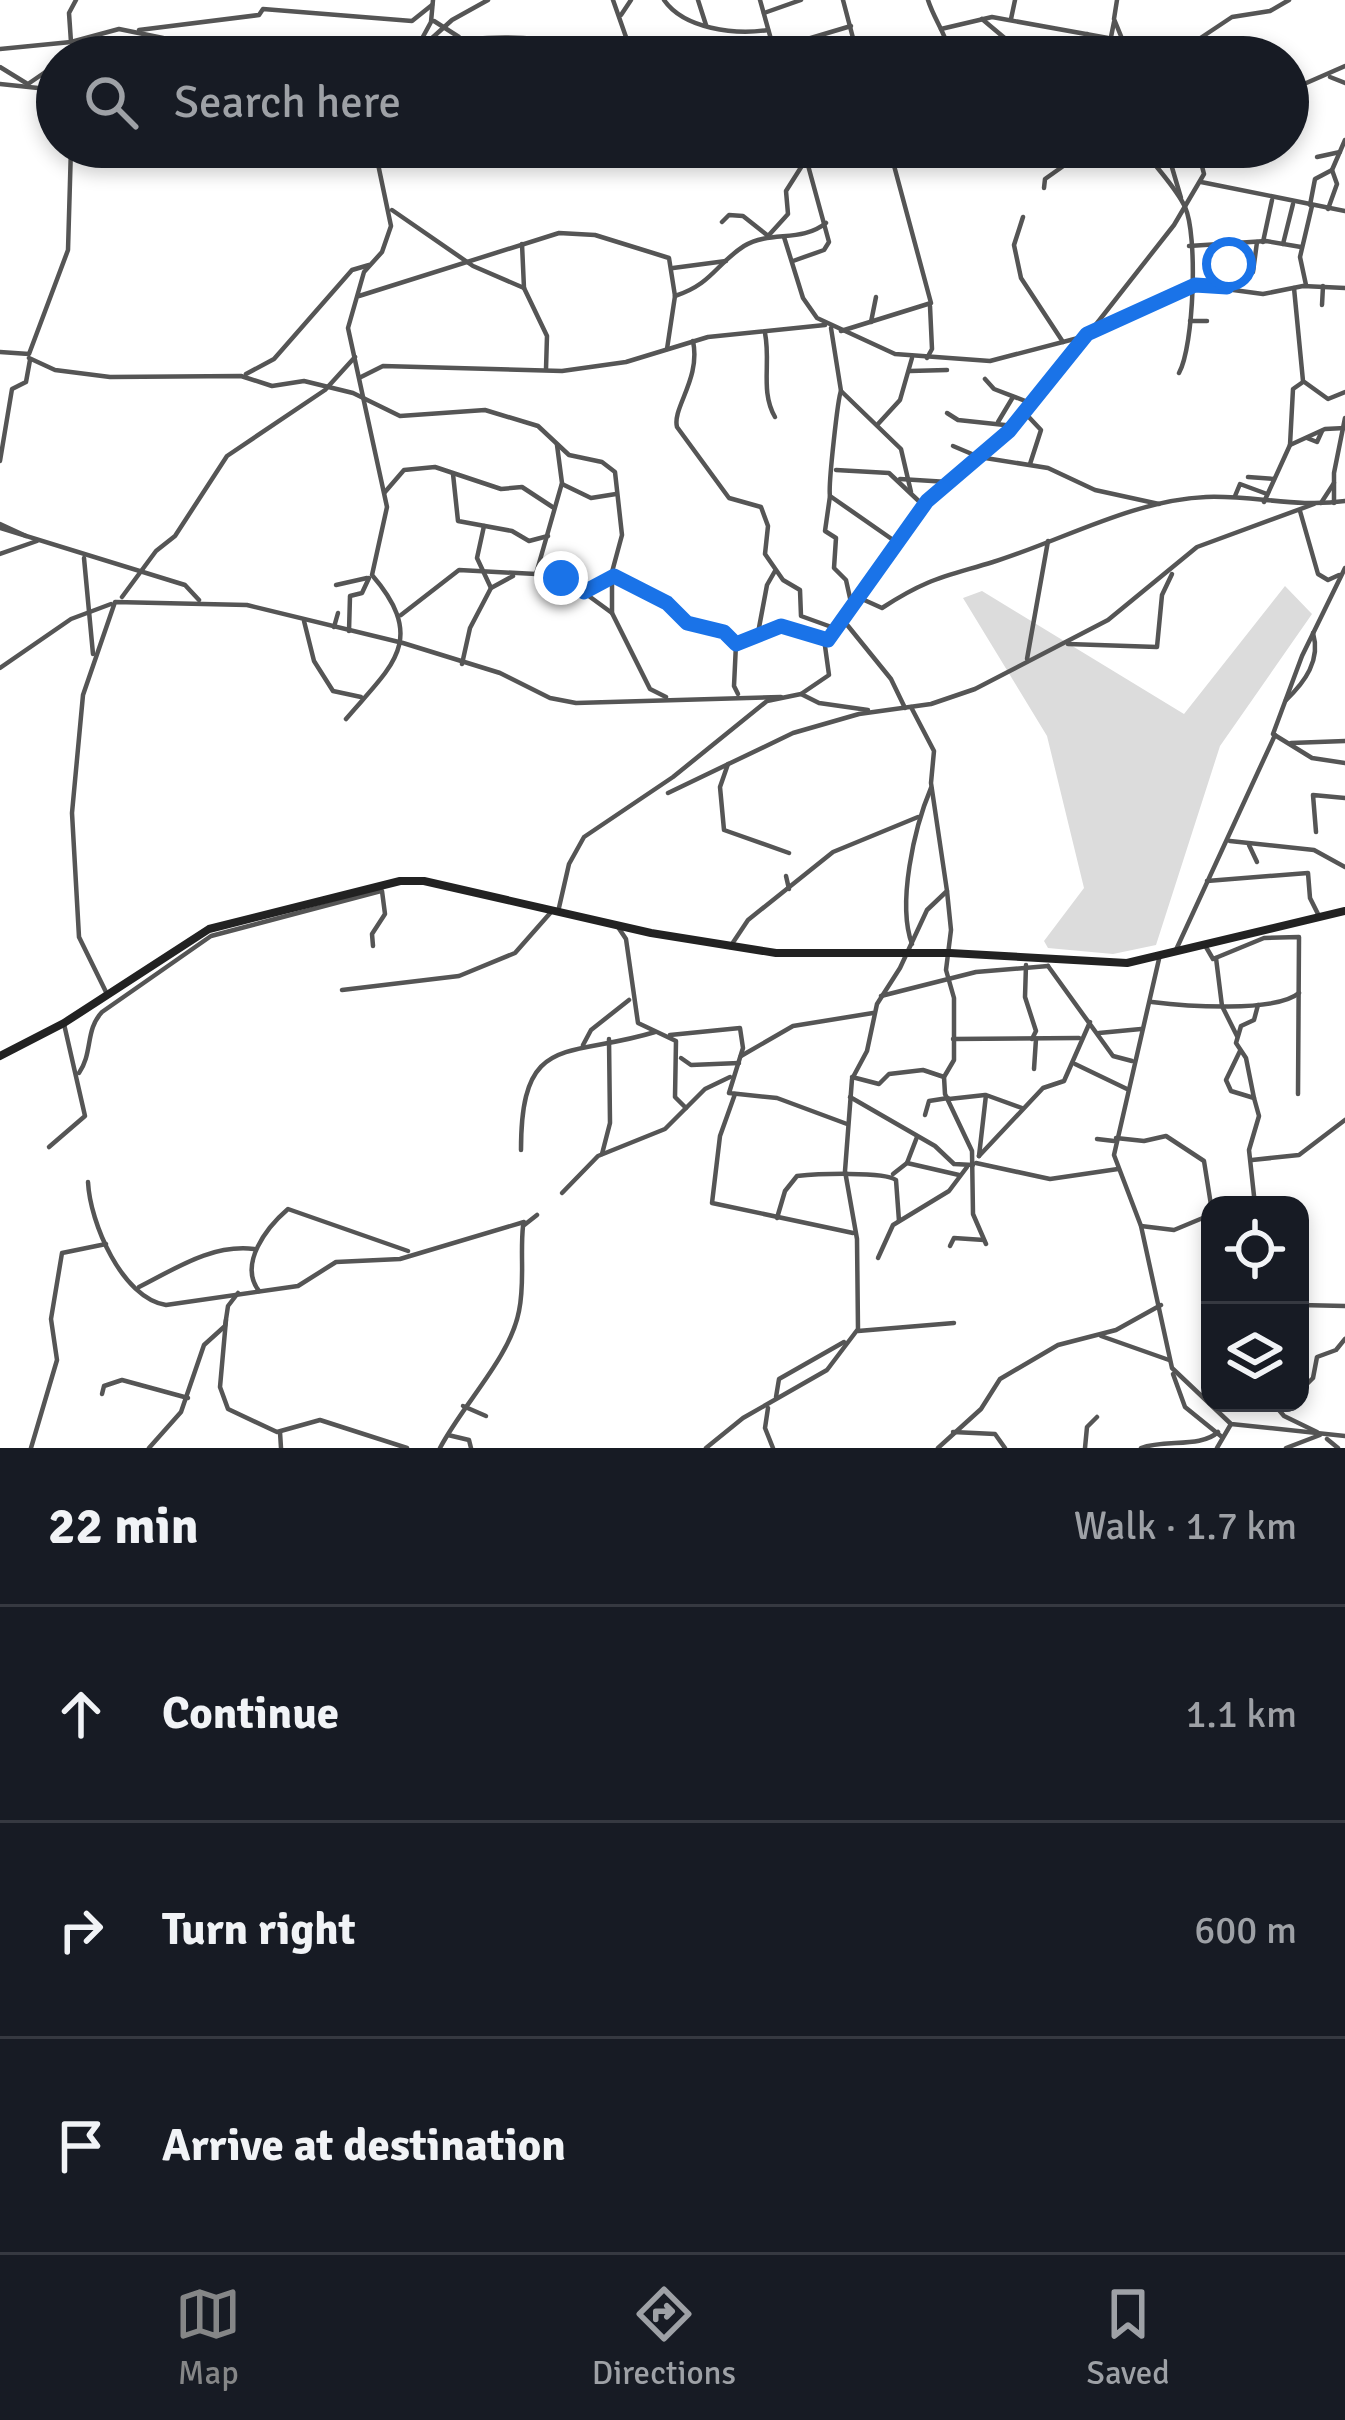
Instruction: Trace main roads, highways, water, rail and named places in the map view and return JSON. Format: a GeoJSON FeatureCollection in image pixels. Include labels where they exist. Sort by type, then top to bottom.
{"type":"FeatureCollection","features":[{"type":"Feature","properties":{"kind":"main road"},"geometry":{"type":"LineString","coordinates":[[0,1056],[64,1023],[220,925],[424,881],[730,947],[910,949],[1047,963],[1159,959],[1345,911]]}}]}
